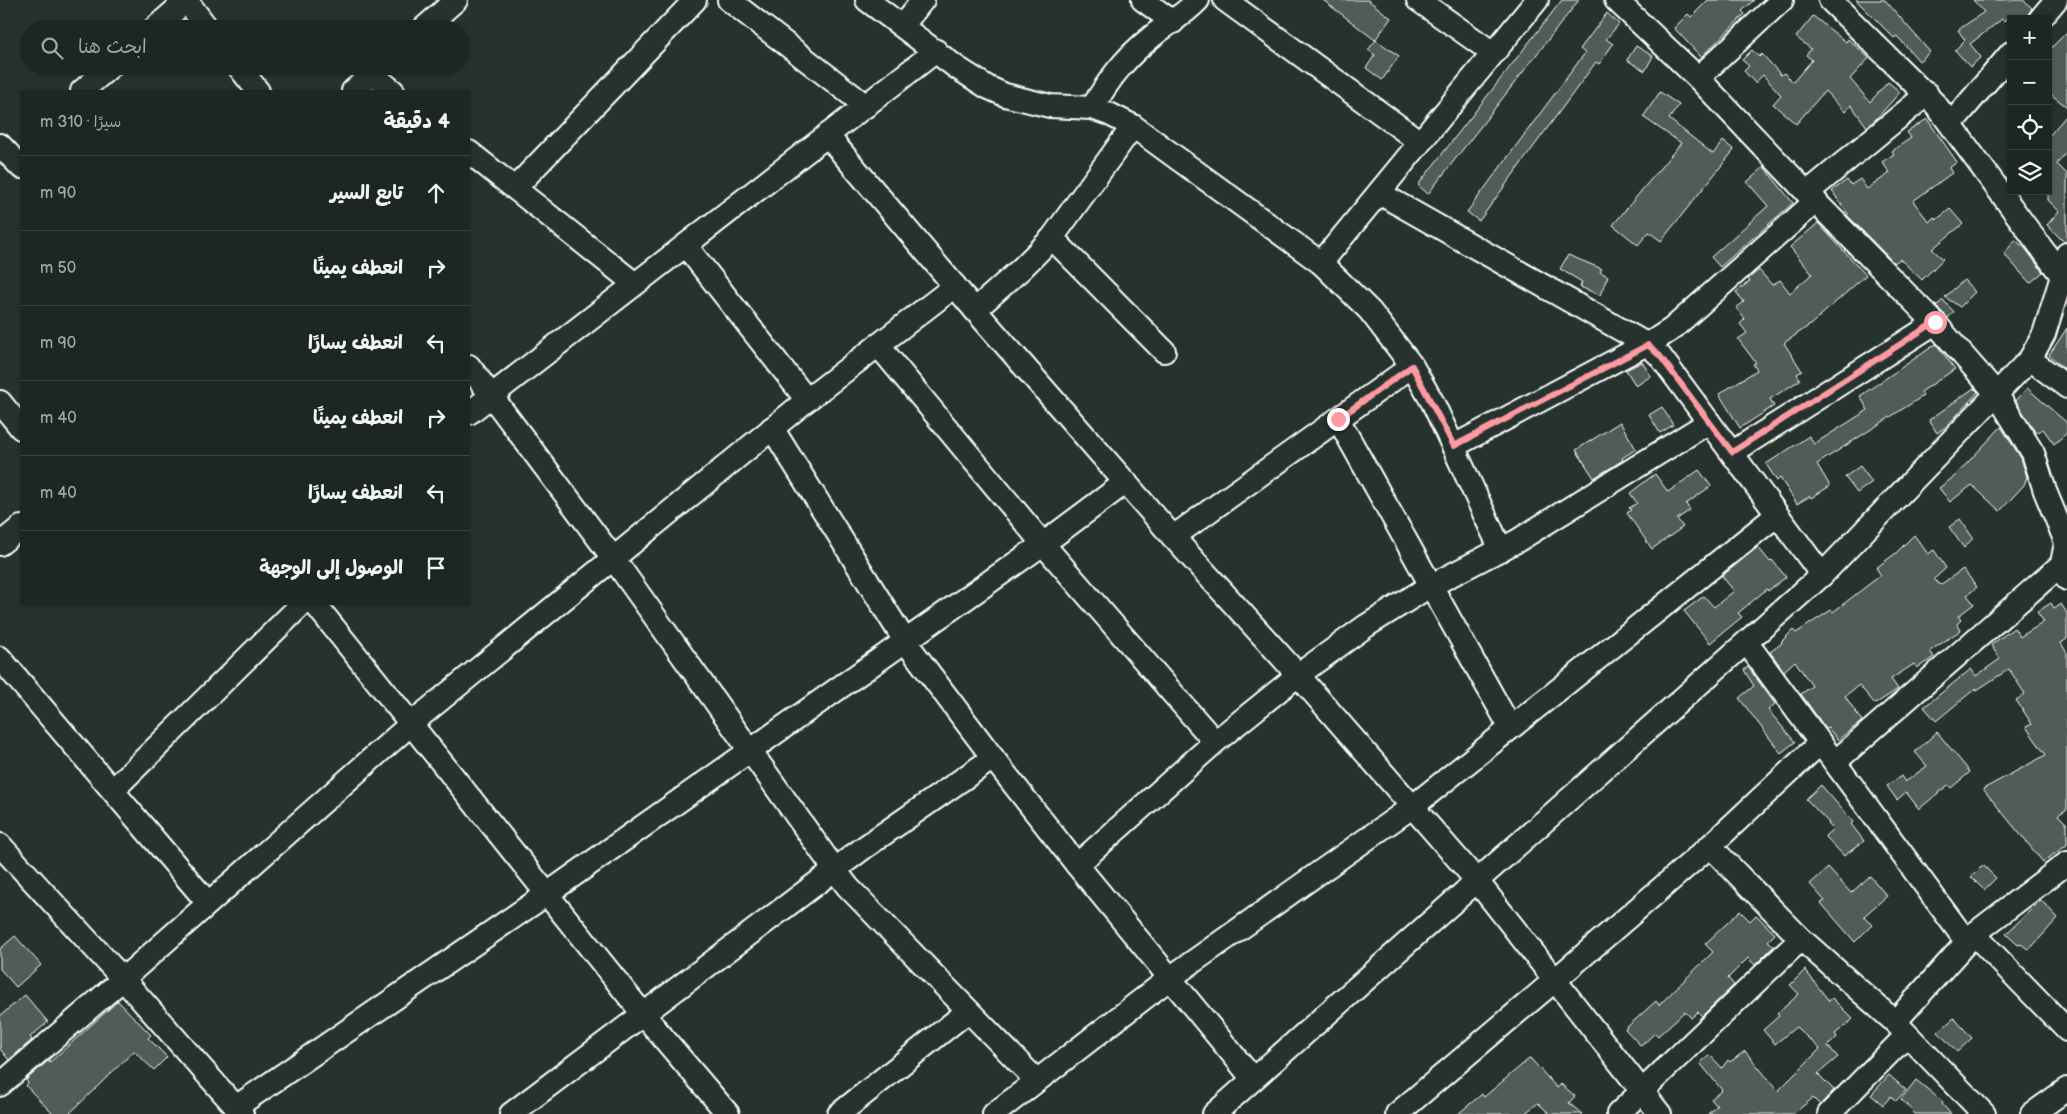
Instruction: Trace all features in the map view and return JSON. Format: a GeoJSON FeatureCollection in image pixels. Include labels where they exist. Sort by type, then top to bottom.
{"type":"FeatureCollection","features":[{"type":"Feature","properties":{"kind":"street"},"geometry":{"type":"LineString","coordinates":[[164,20],[186,0],[201,20]]}},
{"type":"Feature","properties":{"kind":"street"},"geometry":{"type":"LineString","coordinates":[[433,20],[456,0]]}},
{"type":"Feature","properties":{"kind":"street"},"geometry":{"type":"LineString","coordinates":[[515,188],[695,0]]}},
{"type":"Feature","properties":{"kind":"street"},"geometry":{"type":"LineString","coordinates":[[729,0],[866,106]]}},
{"type":"Feature","properties":{"kind":"street"},"geometry":{"type":"LineString","coordinates":[[867,0],[971,77],[1005,95],[1050,106],[1092,108],[1133,126],[1321,263],[1370,311],[1397,343],[1412,366],[1454,446],[1500,550]]}},
{"type":"Feature","properties":{"kind":"street"},"geometry":{"type":"LineString","coordinates":[[903,25],[923,0]]}},
{"type":"Feature","properties":{"kind":"street"},"geometry":{"type":"LineString","coordinates":[[1143,0],[1173,22]]}},
{"type":"Feature","properties":{"kind":"street"},"geometry":{"type":"LineString","coordinates":[[1092,108],[1121,64],[1198,0]]}},
{"type":"Feature","properties":{"kind":"street"},"geometry":{"type":"LineString","coordinates":[[1225,0],[1420,142]]}},
{"type":"Feature","properties":{"kind":"street"},"geometry":{"type":"LineString","coordinates":[[1418,0],[1493,53]]}},
{"type":"Feature","properties":{"kind":"street"},"geometry":{"type":"LineString","coordinates":[[1321,263],[1538,0]]}},
{"type":"Feature","properties":{"kind":"street"},"geometry":{"type":"LineString","coordinates":[[1616,0],[1698,78],[1935,322],[1996,393],[2033,453],[2066,542],[2065,572],[1835,762]]}},
{"type":"Feature","properties":{"kind":"street"},"geometry":{"type":"LineString","coordinates":[[1698,78],[1782,0]]}},
{"type":"Feature","properties":{"kind":"street"},"geometry":{"type":"LineString","coordinates":[[1830,0],[1927,94],[2062,276]]}},
{"type":"Feature","properties":{"kind":"street"},"geometry":{"type":"LineString","coordinates":[[2043,15],[2056,0]]}},
{"type":"Feature","properties":{"kind":"street"},"geometry":{"type":"LineString","coordinates":[[470,412],[936,51]]}},
{"type":"Feature","properties":{"kind":"street"},"geometry":{"type":"LineString","coordinates":[[1951,124],[2007,58]]}},
{"type":"Feature","properties":{"kind":"street"},"geometry":{"type":"LineString","coordinates":[[83,90],[101,75]]}},
{"type":"Feature","properties":{"kind":"street"},"geometry":{"type":"LineString","coordinates":[[245,75],[257,90]]}},
{"type":"Feature","properties":{"kind":"street"},"geometry":{"type":"LineString","coordinates":[[354,90],[371,75]]}},
{"type":"Feature","properties":{"kind":"street"},"geometry":{"type":"LineString","coordinates":[[381,75],[392,90]]}},
{"type":"Feature","properties":{"kind":"street"},"geometry":{"type":"LineString","coordinates":[[1454,446],[1648,345],[1672,329],[1812,197],[1927,94]]}},
{"type":"Feature","properties":{"kind":"street"},"geometry":{"type":"LineString","coordinates":[[975,310],[1022,269],[1052,238],[1133,126]]}},
{"type":"Feature","properties":{"kind":"street"},"geometry":{"type":"LineString","coordinates":[[827,135],[954,286],[1173,537],[1298,675],[1477,881],[1660,1114]]}},
{"type":"Feature","properties":{"kind":"street"},"geometry":{"type":"LineString","coordinates":[[470,153],[635,284]]}},
{"type":"Feature","properties":{"kind":"street"},"geometry":{"type":"LineString","coordinates":[[1378,193],[1648,345],[1660,356],[1822,575]]}},
{"type":"Feature","properties":{"kind":"street"},"geometry":{"type":"LineString","coordinates":[[1052,238],[1164,351]]}},
{"type":"Feature","properties":{"kind":"street"},"geometry":{"type":"LineString","coordinates":[[686,246],[807,400]]}},
{"type":"Feature","properties":{"kind":"street"},"geometry":{"type":"LineString","coordinates":[[1214,1114],[1822,575],[2030,359],[2044,334],[2062,276],[2062,264],[2067,254]]}},
{"type":"Feature","properties":{"kind":"street"},"geometry":{"type":"LineString","coordinates":[[0,1084],[412,723],[772,428],[954,286]]}},
{"type":"Feature","properties":{"kind":"street"},"geometry":{"type":"LineString","coordinates":[[1732,452],[1935,322]]}},
{"type":"Feature","properties":{"kind":"street"},"geometry":{"type":"LineString","coordinates":[[878,345],[1043,544],[1215,742]]}},
{"type":"Feature","properties":{"kind":"street"},"geometry":{"type":"LineString","coordinates":[[2030,359],[2067,387]]}},
{"type":"Feature","properties":{"kind":"street"},"geometry":{"type":"LineString","coordinates":[[1173,537],[1412,366]]}},
{"type":"Feature","properties":{"kind":"street"},"geometry":{"type":"LineString","coordinates":[[470,367],[613,558],[848,887],[1036,1080]]}},
{"type":"Feature","properties":{"kind":"street"},"geometry":{"type":"LineString","coordinates":[[0,402],[20,427]]}},
{"type":"Feature","properties":{"kind":"street"},"geometry":{"type":"LineString","coordinates":[[1338,419],[1510,727]]}},
{"type":"Feature","properties":{"kind":"street"},"geometry":{"type":"LineString","coordinates":[[1077,865],[1215,742],[1298,675],[1366,626],[1430,586],[1500,550],[1709,422]]}},
{"type":"Feature","properties":{"kind":"street"},"geometry":{"type":"LineString","coordinates":[[772,428],[906,641],[993,758],[1077,865],[1253,1079]]}},
{"type":"Feature","properties":{"kind":"street"},"geometry":{"type":"LineString","coordinates":[[0,845],[239,1110],[906,641],[1043,544],[1126,482]]}},
{"type":"Feature","properties":{"kind":"street"},"geometry":{"type":"LineString","coordinates":[[994,1114],[1170,978],[1412,807],[1777,515]]}},
{"type":"Feature","properties":{"kind":"street"},"geometry":{"type":"LineString","coordinates":[[0,544],[20,528]]}},
{"type":"Feature","properties":{"kind":"street"},"geometry":{"type":"LineString","coordinates":[[113,790],[301,605]]}},
{"type":"Feature","properties":{"kind":"street"},"geometry":{"type":"LineString","coordinates":[[316,605],[643,1014],[728,1114]]}},
{"type":"Feature","properties":{"kind":"street"},"geometry":{"type":"LineString","coordinates":[[1747,643],[1820,743],[1970,938],[2067,1030]]}},
{"type":"Feature","properties":{"kind":"street"},"geometry":{"type":"LineString","coordinates":[[0,658],[208,903]]}},
{"type":"Feature","properties":{"kind":"street"},"geometry":{"type":"LineString","coordinates":[[1396,1114],[1710,846],[1820,743]]}},
{"type":"Feature","properties":{"kind":"street"},"geometry":{"type":"LineString","coordinates":[[511,1114],[835,870],[993,758]]}},
{"type":"Feature","properties":{"kind":"street"},"geometry":{"type":"LineString","coordinates":[[1710,846],[1801,939],[1901,1028],[1984,1114]]}},
{"type":"Feature","properties":{"kind":"street"},"geometry":{"type":"LineString","coordinates":[[1829,1114],[1901,1028],[1970,938],[2067,863]]}},
{"type":"Feature","properties":{"kind":"street"},"geometry":{"type":"LineString","coordinates":[[1618,1114],[1801,939]]}},
{"type":"Feature","properties":{"kind":"street"},"geometry":{"type":"LineString","coordinates":[[839,1114],[968,1011]]}},
{"type":"Feature","properties":{"kind":"street"},"geometry":{"type":"LineString","coordinates":[[2032,1114],[2067,1089]]}},
{"type":"Feature","properties":{"kind":"building"},"geometry":{"type":"Polygon","coordinates":[[[1323,0],[1368,0],[1391,18],[1375,40],[1323,0]]]}},
{"type":"Feature","properties":{"kind":"building"},"geometry":{"type":"Polygon","coordinates":[[[1562,0],[1579,0],[1428,194],[1418,185],[1562,0]]]}},
{"type":"Feature","properties":{"kind":"building"},"geometry":{"type":"Polygon","coordinates":[[[1708,0],[1754,0],[1742,11],[1745,14],[1701,57],[1674,28],[1688,14],[1691,17],[1708,0]]]}},
{"type":"Feature","properties":{"kind":"building"},"geometry":{"type":"Polygon","coordinates":[[[1856,0],[1885,0],[1930,52],[1919,61],[1897,36],[1894,38],[1856,0]]]}},
{"type":"Feature","properties":{"kind":"building"},"geometry":{"type":"Polygon","coordinates":[[[1973,0],[2023,0],[2032,8],[2028,15],[2007,15],[2007,19],[2004,21],[2002,19],[1970,44],[1981,57],[1970,67],[1955,50],[1965,40],[1958,30],[1984,12],[1973,0]]]}},
{"type":"Feature","properties":{"kind":"building"},"geometry":{"type":"Polygon","coordinates":[[[1607,13],[1619,24],[1606,39],[1613,44],[1599,64],[1596,62],[1479,221],[1467,212],[1585,53],[1580,49],[1607,13]]]}},
{"type":"Feature","properties":{"kind":"building"},"geometry":{"type":"Polygon","coordinates":[[[1813,16],[1846,42],[1848,39],[1869,58],[1850,79],[1870,102],[1888,82],[1900,92],[1867,127],[1851,105],[1845,112],[1825,91],[1796,124],[1773,104],[1781,95],[1763,75],[1755,83],[1744,71],[1749,66],[1742,60],[1752,50],[1759,57],[1762,54],[1781,75],[1784,73],[1793,82],[1812,60],[1806,55],[1811,49],[1796,37],[1813,16]]]}},
{"type":"Feature","properties":{"kind":"building"},"geometry":{"type":"Polygon","coordinates":[[[2067,32],[2067,107],[2052,95],[2052,47],[2067,32]]]}},
{"type":"Feature","properties":{"kind":"building"},"geometry":{"type":"Polygon","coordinates":[[[1376,40],[1399,56],[1382,80],[1366,68],[1375,55],[1368,50],[1376,40]]]}},
{"type":"Feature","properties":{"kind":"building"},"geometry":{"type":"Polygon","coordinates":[[[1636,46],[1653,56],[1645,71],[1627,60],[1636,46]]]}},
{"type":"Feature","properties":{"kind":"building"},"geometry":{"type":"Polygon","coordinates":[[[1660,92],[1679,105],[1669,119],[1713,154],[1723,141],[1734,150],[1661,241],[1649,232],[1638,245],[1613,225],[1681,143],[1643,117],[1660,92]]]}},
{"type":"Feature","properties":{"kind":"building"},"geometry":{"type":"Polygon","coordinates":[[[2067,115],[2067,151],[2057,164],[2067,174],[2067,241],[2064,242],[2047,225],[2059,211],[2048,200],[2048,195],[2052,195],[2052,132],[2067,115]]]}},
{"type":"Feature","properties":{"kind":"building"},"geometry":{"type":"Polygon","coordinates":[[[1927,119],[1957,162],[1949,168],[1952,173],[1913,201],[1929,222],[1934,217],[1936,220],[1950,209],[1963,224],[1932,249],[1943,259],[1922,280],[1900,259],[1894,263],[1847,215],[1832,191],[1847,180],[1851,185],[1860,179],[1867,189],[1890,173],[1882,162],[1894,154],[1892,151],[1911,138],[1907,132],[1927,119]]]}},
{"type":"Feature","properties":{"kind":"building"},"geometry":{"type":"Polygon","coordinates":[[[1764,167],[1793,203],[1720,267],[1711,257],[1768,206],[1747,182],[1764,167]]]}},
{"type":"Feature","properties":{"kind":"building"},"geometry":{"type":"Polygon","coordinates":[[[1818,223],[1866,275],[1810,325],[1784,343],[1802,371],[1797,374],[1800,380],[1770,399],[1774,406],[1740,428],[1719,394],[1757,370],[1753,364],[1756,363],[1738,339],[1747,333],[1740,324],[1745,319],[1736,308],[1744,302],[1736,292],[1750,281],[1748,279],[1759,270],[1772,285],[1780,280],[1790,293],[1812,274],[1790,247],[1818,223]]]}},
{"type":"Feature","properties":{"kind":"building"},"geometry":{"type":"Polygon","coordinates":[[[2015,240],[2024,247],[2043,272],[2030,283],[2004,254],[2015,240]]]}},
{"type":"Feature","properties":{"kind":"building"},"geometry":{"type":"Polygon","coordinates":[[[1568,255],[1602,269],[1600,272],[1608,276],[1600,295],[1580,287],[1582,282],[1560,269],[1568,255]]]}},
{"type":"Feature","properties":{"kind":"building"},"geometry":{"type":"Polygon","coordinates":[[[1964,280],[1975,292],[1960,307],[1945,297],[1964,280]]]}},
{"type":"Feature","properties":{"kind":"building"},"geometry":{"type":"Polygon","coordinates":[[[1943,300],[1954,312],[1948,318],[1936,306],[1943,300]]]}},
{"type":"Feature","properties":{"kind":"building"},"geometry":{"type":"Polygon","coordinates":[[[2067,328],[2067,371],[2049,355],[2067,328]]]}},
{"type":"Feature","properties":{"kind":"building"},"geometry":{"type":"Polygon","coordinates":[[[1936,344],[1955,369],[1921,392],[1923,396],[1817,464],[1830,486],[1797,504],[1780,478],[1777,481],[1766,464],[1809,436],[1814,444],[1868,410],[1860,396],[1936,344]]]}},
{"type":"Feature","properties":{"kind":"building"},"geometry":{"type":"Polygon","coordinates":[[[1642,362],[1651,376],[1636,386],[1626,370],[1642,362]]]}},
{"type":"Feature","properties":{"kind":"building"},"geometry":{"type":"Polygon","coordinates":[[[1974,388],[1978,392],[1947,426],[1937,433],[1929,420],[1974,388]]]}},
{"type":"Feature","properties":{"kind":"building"},"geometry":{"type":"Polygon","coordinates":[[[2027,388],[2067,423],[2067,433],[2054,444],[2043,429],[2036,433],[2016,401],[2027,388]]]}},
{"type":"Feature","properties":{"kind":"building"},"geometry":{"type":"Polygon","coordinates":[[[1662,407],[1673,425],[1660,433],[1649,415],[1662,407]]]}},
{"type":"Feature","properties":{"kind":"building"},"geometry":{"type":"Polygon","coordinates":[[[1620,422],[1636,449],[1622,458],[1623,460],[1594,478],[1576,450],[1620,422]]]}},
{"type":"Feature","properties":{"kind":"building"},"geometry":{"type":"Polygon","coordinates":[[[2001,427],[2021,458],[2027,477],[2024,485],[2000,511],[1972,485],[1950,502],[1939,488],[1955,476],[2001,427]]]}},
{"type":"Feature","properties":{"kind":"building"},"geometry":{"type":"Polygon","coordinates":[[[1860,466],[1872,482],[1857,493],[1845,477],[1860,466]]]}},
{"type":"Feature","properties":{"kind":"building"},"geometry":{"type":"Polygon","coordinates":[[[1699,470],[1711,486],[1686,504],[1690,510],[1677,519],[1683,527],[1652,549],[1627,513],[1631,510],[1629,508],[1637,503],[1630,493],[1655,474],[1668,492],[1699,470]]]}},
{"type":"Feature","properties":{"kind":"building"},"geometry":{"type":"Polygon","coordinates":[[[1960,519],[1973,538],[1964,548],[1949,527],[1960,519]]]}},
{"type":"Feature","properties":{"kind":"building"},"geometry":{"type":"Polygon","coordinates":[[[1914,535],[1928,554],[1934,550],[1946,568],[1934,579],[1940,585],[1963,569],[1977,587],[1967,595],[1974,604],[1958,616],[1961,620],[1957,624],[1961,630],[1930,651],[1934,657],[1917,668],[1914,664],[1891,679],[1898,689],[1875,704],[1859,685],[1845,696],[1862,721],[1838,740],[1828,728],[1826,729],[1801,694],[1812,686],[1795,661],[1784,671],[1770,652],[1782,643],[1793,630],[1796,633],[1831,610],[1833,612],[1881,575],[1876,568],[1896,553],[1914,535]]]}},
{"type":"Feature","properties":{"kind":"building"},"geometry":{"type":"Polygon","coordinates":[[[1758,547],[1786,577],[1768,591],[1767,589],[1738,613],[1742,617],[1710,643],[1684,611],[1704,596],[1714,607],[1734,591],[1722,576],[1758,547]]]}},
{"type":"Feature","properties":{"kind":"building"},"geometry":{"type":"Polygon","coordinates":[[[2051,603],[2054,608],[2061,604],[2067,613],[2067,639],[2061,643],[2067,653],[2067,809],[2058,815],[2067,824],[2067,845],[2043,862],[1983,789],[2046,755],[2026,727],[2032,724],[2016,700],[2025,694],[2009,669],[1977,690],[1976,688],[1936,721],[1924,707],[1971,669],[1976,676],[2000,659],[1991,645],[2014,628],[2020,637],[2044,622],[2037,612],[2051,603]]]}},
{"type":"Feature","properties":{"kind":"building"},"geometry":{"type":"Polygon","coordinates":[[[1748,667],[1775,704],[1768,710],[1795,742],[1781,753],[1739,698],[1754,686],[1744,670],[1748,667]]]}},
{"type":"Feature","properties":{"kind":"building"},"geometry":{"type":"Polygon","coordinates":[[[1937,732],[1970,772],[1951,788],[1948,785],[1919,809],[1906,792],[1897,800],[1887,786],[1901,776],[1905,782],[1927,766],[1915,752],[1937,732]]]}},
{"type":"Feature","properties":{"kind":"building"},"geometry":{"type":"Polygon","coordinates":[[[1821,785],[1853,822],[1851,824],[1864,841],[1844,856],[1825,836],[1833,829],[1829,823],[1806,799],[1821,785]]]}},
{"type":"Feature","properties":{"kind":"building"},"geometry":{"type":"Polygon","coordinates":[[[1983,865],[1996,878],[1984,890],[1971,877],[1983,865]]]}},
{"type":"Feature","properties":{"kind":"building"},"geometry":{"type":"Polygon","coordinates":[[[1828,868],[1851,893],[1870,876],[1887,896],[1864,916],[1872,925],[1855,942],[1821,903],[1825,901],[1810,884],[1828,868]]]}},
{"type":"Feature","properties":{"kind":"building"},"geometry":{"type":"Polygon","coordinates":[[[2041,900],[2058,918],[2029,950],[2021,944],[2018,945],[2006,934],[2041,900]]]}},
{"type":"Feature","properties":{"kind":"building"},"geometry":{"type":"Polygon","coordinates":[[[1740,911],[1750,921],[1756,915],[1775,934],[1768,941],[1774,946],[1755,965],[1748,958],[1728,978],[1734,985],[1702,1016],[1698,1012],[1691,1018],[1685,1011],[1658,1036],[1655,1033],[1641,1046],[1625,1029],[1656,1001],[1659,1005],[1713,952],[1705,944],[1740,911]]]}},
{"type":"Feature","properties":{"kind":"building"},"geometry":{"type":"Polygon","coordinates":[[[15,936],[41,965],[16,987],[0,969],[0,949],[15,936]]]}},
{"type":"Feature","properties":{"kind":"building"},"geometry":{"type":"Polygon","coordinates":[[[1805,970],[1829,1001],[1832,998],[1853,1019],[1835,1034],[1837,1037],[1828,1046],[1838,1057],[1818,1074],[1834,1090],[1820,1105],[1813,1098],[1793,1114],[1708,1114],[1717,1106],[1711,1099],[1722,1090],[1700,1063],[1710,1055],[1722,1068],[1728,1060],[1730,1062],[1745,1051],[1778,1091],[1820,1049],[1796,1027],[1775,1044],[1763,1030],[1799,994],[1790,985],[1805,970]]]}},
{"type":"Feature","properties":{"kind":"building"},"geometry":{"type":"Polygon","coordinates":[[[25,995],[48,1022],[30,1037],[32,1040],[9,1060],[0,1049],[0,1016],[25,995]]]}},
{"type":"Feature","properties":{"kind":"building"},"geometry":{"type":"Polygon","coordinates":[[[118,1001],[151,1035],[148,1038],[167,1057],[154,1070],[134,1051],[69,1114],[53,1114],[26,1086],[28,1083],[26,1080],[49,1060],[50,1062],[118,1001]]]}},
{"type":"Feature","properties":{"kind":"building"},"geometry":{"type":"Polygon","coordinates":[[[1954,1018],[1972,1038],[1957,1052],[1938,1032],[1954,1018]]]}},
{"type":"Feature","properties":{"kind":"building"},"geometry":{"type":"Polygon","coordinates":[[[1530,1058],[1557,1088],[1561,1084],[1575,1096],[1569,1103],[1582,1114],[1550,1114],[1538,1103],[1524,1114],[1458,1114],[1482,1094],[1484,1097],[1530,1058]]]}},
{"type":"Feature","properties":{"kind":"building"},"geometry":{"type":"Polygon","coordinates":[[[1889,1075],[1906,1090],[1896,1101],[1891,1096],[1883,1105],[1871,1095],[1889,1075]]]}},
{"type":"Feature","properties":{"kind":"building"},"geometry":{"type":"Polygon","coordinates":[[[1916,1080],[1943,1102],[1942,1104],[1951,1114],[1915,1114],[1901,1099],[1916,1080]]]}},
{"type":"Feature","properties":{"kind":"route"},"geometry":{"type":"LineString","coordinates":[[1338,419],[1412,366],[1454,446],[1648,345],[1660,356],[1732,452],[1935,322]]}}]}
